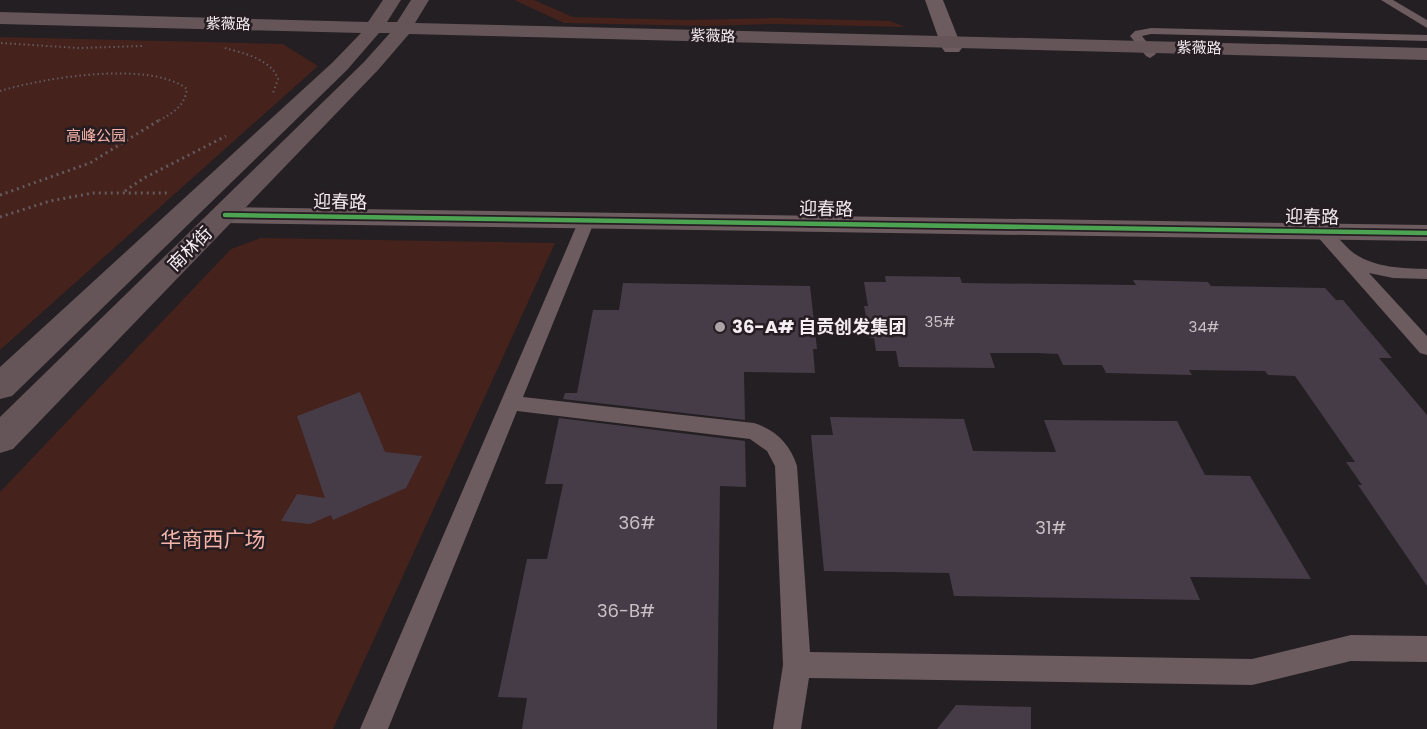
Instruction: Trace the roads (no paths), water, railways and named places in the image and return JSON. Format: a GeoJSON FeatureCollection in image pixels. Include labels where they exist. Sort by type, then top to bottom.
{"type":"FeatureCollection","features":[{"type":"Feature","properties":{"kind":"main road","name":"南林街"},"geometry":{"type":"LineString","coordinates":[[0,439],[371,66],[386,32],[392,0]]}},
{"type":"Feature","properties":{"kind":"main road","name":"南林街"},"geometry":{"type":"LineString","coordinates":[[0,387],[340,66],[386,32],[420,0]]}},
{"type":"Feature","properties":{"kind":"main road","name":"紫薇路"},"geometry":{"type":"LineString","coordinates":[[0,18],[386,32]]}},
{"type":"Feature","properties":{"kind":"main road","name":"紫薇路"},"geometry":{"type":"LineString","coordinates":[[0,27],[386,32],[1427,54]]}},
{"type":"Feature","properties":{"kind":"main road","name":"紫薇路"},"geometry":{"type":"LineString","coordinates":[[951,45],[1149,54],[1427,61]]}},
{"type":"Feature","properties":{"kind":"street"},"geometry":{"type":"LineString","coordinates":[[934,0],[951,45]]}},
{"type":"Feature","properties":{"kind":"street","name":"迎春路"},"geometry":{"type":"LineString","coordinates":[[225,215],[1427,233]]}},
{"type":"Feature","properties":{"kind":"lane"},"geometry":{"type":"LineString","coordinates":[[1386,0],[1427,25]]}},
{"type":"Feature","properties":{"kind":"lane"},"geometry":{"type":"LineString","coordinates":[[1149,54],[1136,36],[1138,33],[1151,31],[1427,38]]}},
{"type":"Feature","properties":{"kind":"lane"},"geometry":{"type":"LineString","coordinates":[[374,729],[586,220]]}},
{"type":"Feature","properties":{"kind":"lane"},"geometry":{"type":"LineString","coordinates":[[1322,232],[1427,348]]}},
{"type":"Feature","properties":{"kind":"lane"},"geometry":{"type":"LineString","coordinates":[[1341,253],[1356,263],[1374,270],[1427,274]]}},
{"type":"Feature","properties":{"kind":"lane"},"geometry":{"type":"LineString","coordinates":[[510,403],[754,431],[771,440],[783,453],[786,466],[797,665],[787,729]]}},
{"type":"Feature","properties":{"kind":"lane"},"geometry":{"type":"LineString","coordinates":[[797,665],[1252,672],[1351,648],[1427,649]]}},
{"type":"Feature","properties":{"kind":"place","name":"36-A# 自贡创发集团"},"geometry":{"type":"Point","coordinates":[720,327]}},
{"type":"Feature","properties":{"kind":"park label","name":"高峰公园"},"geometry":{"type":"Point","coordinates":[96,136]}},
{"type":"Feature","properties":{"kind":"park label","name":"华商西广场"},"geometry":{"type":"Point","coordinates":[213,540]}}]}
